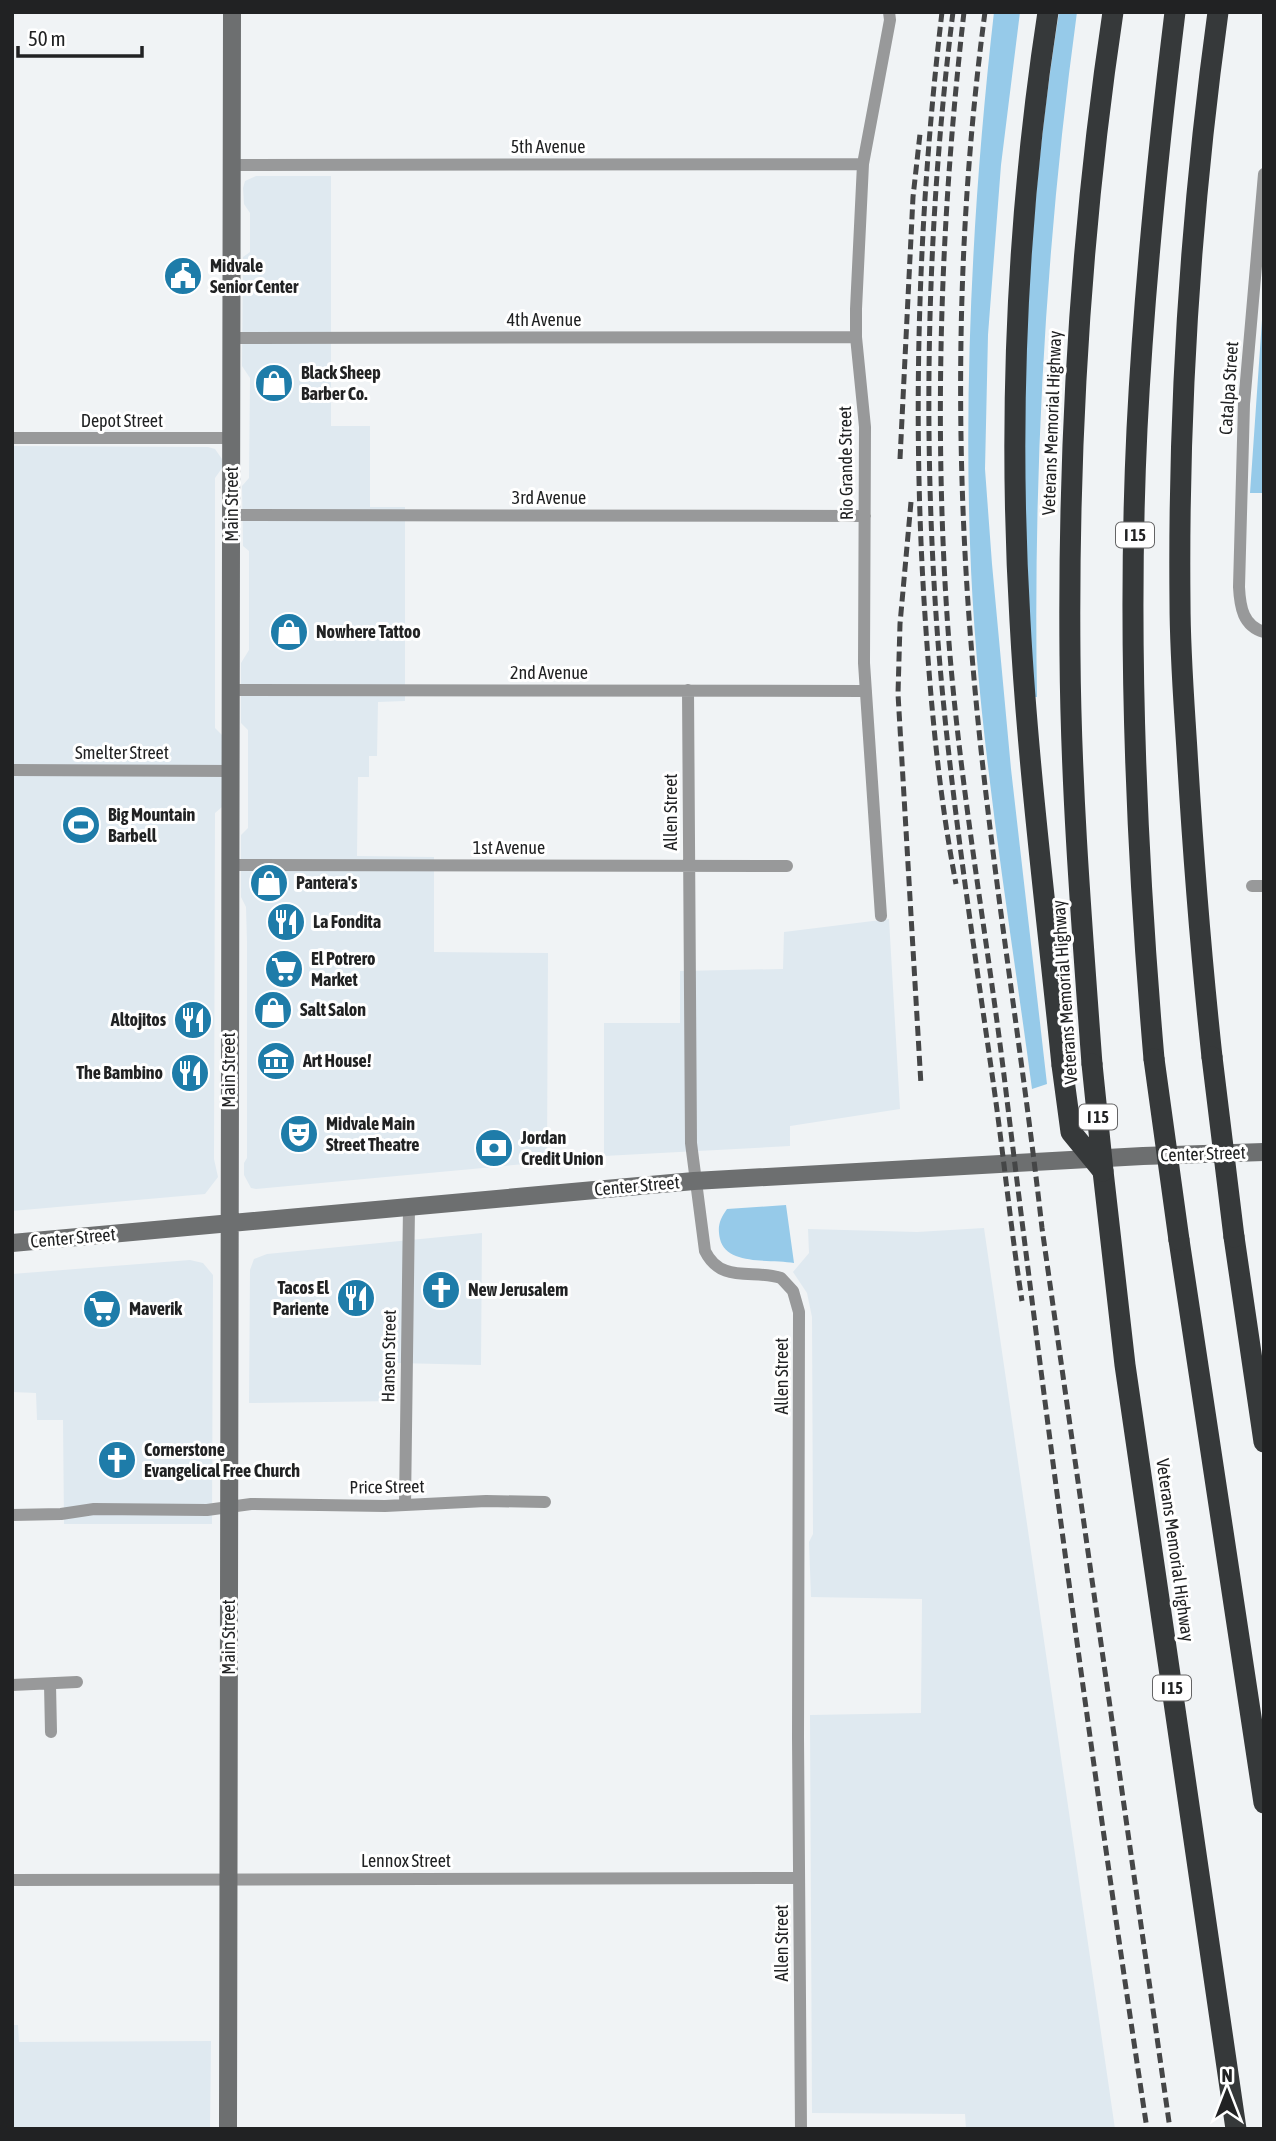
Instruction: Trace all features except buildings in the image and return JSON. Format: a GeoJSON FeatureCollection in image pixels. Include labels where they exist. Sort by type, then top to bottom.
{"type":"FeatureCollection","features":[{"type":"Feature","properties":{"kind":"highway"},"geometry":{"type":"LineString","coordinates":[[1034,12],[1025,114],[1015,449],[1020,621],[1028,740],[1071,1132],[1103,1171]]}},
{"type":"Feature","properties":{"kind":"highway"},"geometry":{"type":"LineString","coordinates":[[1023,251],[1034,125],[1048,12]]}},
{"type":"Feature","properties":{"kind":"highway","name":"Veterans Memorial Highway"},"geometry":{"type":"LineString","coordinates":[[1113,12],[1093,162],[1076,376],[1071,521],[1073,779],[1092,1064],[1125,1365],[1236,2129]]}},
{"type":"Feature","properties":{"kind":"highway","name":"I 15"},"geometry":{"type":"LineString","coordinates":[[1175,12],[1146,279],[1136,470],[1136,786],[1143,926],[1154,1059],[1264,1803]]}},
{"type":"Feature","properties":{"kind":"highway"},"geometry":{"type":"LineString","coordinates":[[1218,12],[1198,168],[1189,272],[1180,526],[1180,606],[1199,935],[1234,1237],[1264,1441]]}},
{"type":"Feature","properties":{"kind":"street","name":"Main Street"},"geometry":{"type":"LineString","coordinates":[[228,2129],[232,12]]}},
{"type":"Feature","properties":{"kind":"street","name":"Rio Grande Street"},"geometry":{"type":"LineString","coordinates":[[881,916],[864,663],[865,427],[856,337],[863,164],[890,20],[889,12]]}},
{"type":"Feature","properties":{"kind":"street","name":"5th Avenue"},"geometry":{"type":"LineString","coordinates":[[232,166],[863,164]]}},
{"type":"Feature","properties":{"kind":"street","name":"Catalpa Street"},"geometry":{"type":"LineString","coordinates":[[1264,174],[1244,404],[1240,531],[1240,606],[1245,618],[1255,629],[1264,632]]}},
{"type":"Feature","properties":{"kind":"street","name":"4th Avenue"},"geometry":{"type":"LineString","coordinates":[[232,338],[856,337]]}},
{"type":"Feature","properties":{"kind":"street","name":"Depot Street"},"geometry":{"type":"LineString","coordinates":[[12,438],[232,438]]}},
{"type":"Feature","properties":{"kind":"street","name":"3rd Avenue"},"geometry":{"type":"LineString","coordinates":[[232,515],[865,516]]}},
{"type":"Feature","properties":{"kind":"street","name":"Allen Street"},"geometry":{"type":"LineString","coordinates":[[688,690],[691,1143],[705,1251],[709,1259],[728,1273],[781,1278],[789,1285],[798,1304],[801,2129]]}},
{"type":"Feature","properties":{"kind":"street","name":"2nd Avenue"},"geometry":{"type":"LineString","coordinates":[[232,691],[866,691]]}},
{"type":"Feature","properties":{"kind":"street","name":"Smelter Street"},"geometry":{"type":"LineString","coordinates":[[12,770],[232,771]]}},
{"type":"Feature","properties":{"kind":"street","name":"1st Avenue"},"geometry":{"type":"LineString","coordinates":[[231,865],[787,866]]}},
{"type":"Feature","properties":{"kind":"street","name":"Center Street"},"geometry":{"type":"LineString","coordinates":[[12,1243],[694,1181],[1143,1156],[1264,1152]]}},
{"type":"Feature","properties":{"kind":"street","name":"Hansen Street"},"geometry":{"type":"LineString","coordinates":[[405,1505],[408,1207]]}},
{"type":"Feature","properties":{"kind":"street","name":"Price Street"},"geometry":{"type":"LineString","coordinates":[[12,1515],[61,1514],[94,1509],[229,1508],[251,1504],[545,1502]]}},
{"type":"Feature","properties":{"kind":"street"},"geometry":{"type":"LineString","coordinates":[[12,1685],[77,1682]]}},
{"type":"Feature","properties":{"kind":"street"},"geometry":{"type":"LineString","coordinates":[[50,1684],[51,1732]]}},
{"type":"Feature","properties":{"kind":"street","name":"Lennox Street"},"geometry":{"type":"LineString","coordinates":[[12,1880],[799,1878]]}},
{"type":"Feature","properties":{"kind":"shaded area"},"geometry":{"type":"Polygon","coordinates":[[[994,12],[1020,12],[1001,165],[988,335],[985,469],[1011,769],[1047,1084],[1032,1089],[986,749],[973,612],[970,544],[968,411],[972,278],[994,12]]]}},
{"type":"Feature","properties":{"kind":"shaded area"},"geometry":{"type":"Polygon","coordinates":[[[1059,12],[1077,12],[1057,183],[1044,354],[1037,525],[1037,697],[1033,697],[1027,576],[1025,373],[1036,192],[1059,12]]]}},
{"type":"Feature","properties":{"kind":"shaded area"},"geometry":{"type":"Polygon","coordinates":[[[256,176],[331,176],[331,426],[370,426],[370,507],[405,507],[405,701],[378,702],[377,756],[369,756],[369,777],[358,777],[357,856],[434,857],[434,952],[548,953],[547,1162],[256,1189],[251,1188],[244,1175],[247,1158],[247,942],[246,907],[241,897],[241,835],[248,828],[248,730],[241,723],[241,663],[249,650],[249,551],[243,546],[242,486],[249,478],[250,378],[242,366],[243,257],[250,252],[250,213],[244,204],[243,188],[245,181],[256,176]]]}},
{"type":"Feature","properties":{"kind":"shaded area"},"geometry":{"type":"Polygon","coordinates":[[[1264,291],[1264,493],[1250,493],[1264,291]]]}},
{"type":"Feature","properties":{"kind":"shaded area"},"geometry":{"type":"Polygon","coordinates":[[[12,446],[208,447],[215,449],[222,459],[222,468],[215,478],[215,728],[222,735],[222,807],[215,813],[214,1159],[218,1177],[205,1194],[12,1211],[12,446]]]}},
{"type":"Feature","properties":{"kind":"shaded area"},"geometry":{"type":"Polygon","coordinates":[[[889,919],[900,1109],[790,1126],[790,1146],[604,1156],[604,1023],[680,1023],[680,971],[783,969],[784,932],[889,919]]]}},
{"type":"Feature","properties":{"kind":"shaded area"},"geometry":{"type":"Polygon","coordinates":[[[786,1205],[794,1263],[751,1260],[731,1254],[724,1248],[719,1226],[727,1209],[786,1205]]]}},
{"type":"Feature","properties":{"kind":"shaded area"},"geometry":{"type":"Polygon","coordinates":[[[984,1228],[1115,2129],[966,2129],[965,2114],[812,2113],[810,1715],[921,1713],[922,1599],[811,1597],[809,1542],[813,1534],[812,1317],[807,1293],[793,1272],[809,1253],[808,1229],[917,1232],[984,1228]]]}},
{"type":"Feature","properties":{"kind":"shaded area"},"geometry":{"type":"Polygon","coordinates":[[[482,1233],[481,1365],[397,1363],[396,1401],[249,1403],[250,1270],[254,1259],[267,1254],[482,1233]]]}},
{"type":"Feature","properties":{"kind":"shaded area"},"geometry":{"type":"Polygon","coordinates":[[[190,1260],[203,1263],[213,1275],[212,1524],[64,1524],[63,1420],[37,1420],[36,1393],[12,1392],[12,1274],[190,1260]]]}},
{"type":"Feature","properties":{"kind":"shaded area"},"geometry":{"type":"Polygon","coordinates":[[[12,2025],[18,2025],[19,2042],[211,2041],[210,2129],[12,2129],[12,2025]]]}},
{"type":"Feature","properties":{"kind":"railway"},"geometry":{"type":"LineString","coordinates":[[942,12],[923,232],[918,379],[920,526],[932,707],[944,813],[956,884]]}},
{"type":"Feature","properties":{"kind":"railway"},"geometry":{"type":"LineString","coordinates":[[953,12],[937,169],[930,327],[933,563],[955,810],[1022,1301]]}},
{"type":"Feature","properties":{"kind":"railway"},"geometry":{"type":"LineString","coordinates":[[964,12],[944,248],[940,406],[949,643],[968,814],[1056,1486],[1147,2129]]}},
{"type":"Feature","properties":{"kind":"railway"},"geometry":{"type":"LineString","coordinates":[[985,12],[968,175],[961,340],[963,504],[973,667],[988,808],[1042,1228],[1170,2129]]}},
{"type":"Feature","properties":{"kind":"railway"},"geometry":{"type":"LineString","coordinates":[[900,459],[913,197],[920,134]]}},
{"type":"Feature","properties":{"kind":"railway"},"geometry":{"type":"LineString","coordinates":[[911,502],[900,624],[898,694],[921,1085]]}},
{"type":"Feature","properties":{"kind":"place","name":"Midvale Senior Center"},"geometry":{"type":"Point","coordinates":[183,276]}},
{"type":"Feature","properties":{"kind":"place","name":"Black Sheep Barber Co."},"geometry":{"type":"Point","coordinates":[274,383]}},
{"type":"Feature","properties":{"kind":"place","name":"Nowhere Tattoo"},"geometry":{"type":"Point","coordinates":[289,632]}},
{"type":"Feature","properties":{"kind":"place","name":"Big Mountain Barbell"},"geometry":{"type":"Point","coordinates":[81,825]}},
{"type":"Feature","properties":{"kind":"place","name":"Pantera's"},"geometry":{"type":"Point","coordinates":[269,883]}},
{"type":"Feature","properties":{"kind":"place","name":"La Fondita"},"geometry":{"type":"Point","coordinates":[286,922]}},
{"type":"Feature","properties":{"kind":"place","name":"El Potrero Market"},"geometry":{"type":"Point","coordinates":[284,969]}},
{"type":"Feature","properties":{"kind":"place","name":"Salt Salon"},"geometry":{"type":"Point","coordinates":[273,1010]}},
{"type":"Feature","properties":{"kind":"place","name":"Altojitos"},"geometry":{"type":"Point","coordinates":[193,1020]}},
{"type":"Feature","properties":{"kind":"place","name":"Art House!"},"geometry":{"type":"Point","coordinates":[276,1061]}},
{"type":"Feature","properties":{"kind":"place","name":"The Bambino"},"geometry":{"type":"Point","coordinates":[190,1073]}},
{"type":"Feature","properties":{"kind":"place","name":"Midvale Main Street Theatre"},"geometry":{"type":"Point","coordinates":[299,1134]}},
{"type":"Feature","properties":{"kind":"place","name":"Jordan Credit Union"},"geometry":{"type":"Point","coordinates":[494,1148]}},
{"type":"Feature","properties":{"kind":"place","name":"New Jerusalem"},"geometry":{"type":"Point","coordinates":[441,1290]}},
{"type":"Feature","properties":{"kind":"place","name":"Tacos El Pariente"},"geometry":{"type":"Point","coordinates":[356,1298]}},
{"type":"Feature","properties":{"kind":"place","name":"Maverik"},"geometry":{"type":"Point","coordinates":[102,1309]}},
{"type":"Feature","properties":{"kind":"place","name":"Cornerstone Evangelical Free Church"},"geometry":{"type":"Point","coordinates":[117,1460]}}]}
